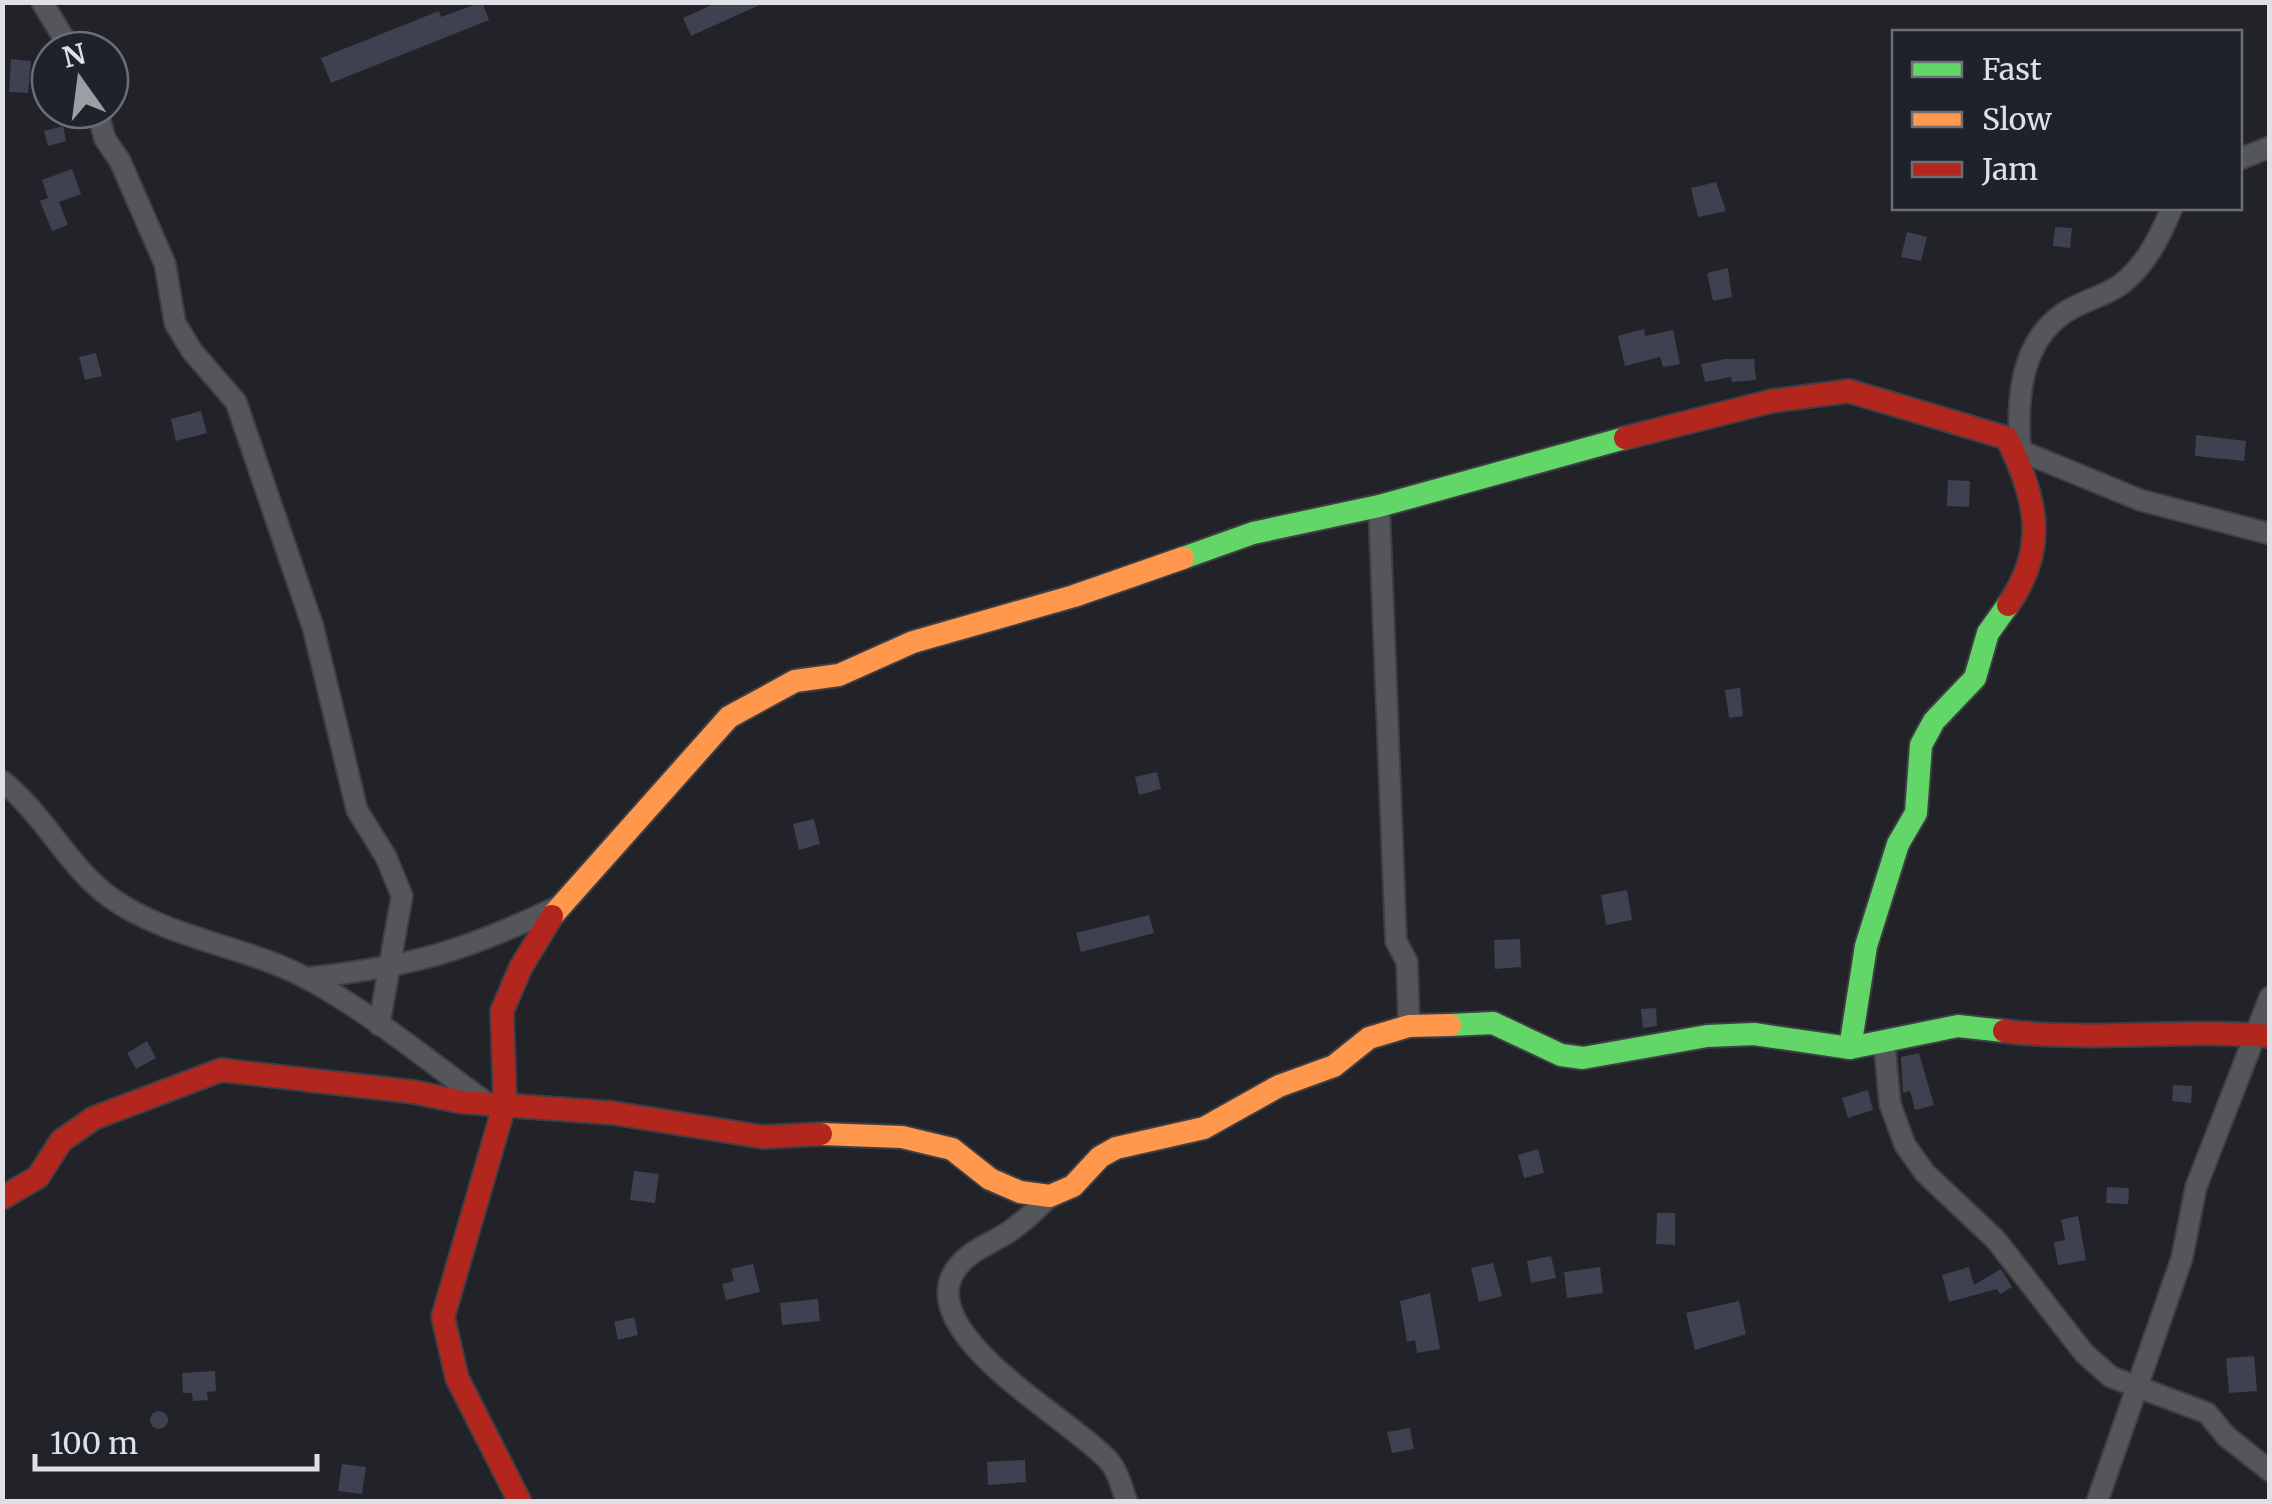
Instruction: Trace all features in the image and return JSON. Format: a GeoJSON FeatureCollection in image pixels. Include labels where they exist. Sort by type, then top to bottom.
{"type":"FeatureCollection","features":[{"type":"Feature","properties":{"kind":"street"},"geometry":{"type":"LineString","coordinates":[[42,2],[58,30]]}},
{"type":"Feature","properties":{"kind":"street"},"geometry":{"type":"LineString","coordinates":[[103,130],[166,264],[176,323],[192,351],[236,402],[313,626],[356,810],[386,857],[402,896],[379,1025]]}},
{"type":"Feature","properties":{"kind":"street"},"geometry":{"type":"LineString","coordinates":[[2242,157],[2270,147]]}},
{"type":"Feature","properties":{"kind":"street"},"geometry":{"type":"LineString","coordinates":[[1850,1048],[1866,946],[1898,844],[1916,812],[1921,745],[1934,721],[1974,678],[1988,633],[2013,598],[2036,549],[2030,484],[2018,448],[2017,407],[2040,336],[2066,311],[2119,286],[2135,272],[2155,245],[2171,210]]}},
{"type":"Feature","properties":{"kind":"street"},"geometry":{"type":"LineString","coordinates":[[520,1502],[457,1378],[443,1317],[495,1103],[502,1011],[521,967],[558,906],[728,717],[795,681],[839,675],[913,642],[1074,596],[1253,533],[1380,506],[1573,452],[1822,392],[1849,391],[2008,438],[2018,448],[2140,500],[2270,534]]}},
{"type":"Feature","properties":{"kind":"street"},"geometry":{"type":"LineString","coordinates":[[1380,506],[1396,941],[1406,962],[1409,1026]]}},
{"type":"Feature","properties":{"kind":"street"},"geometry":{"type":"LineString","coordinates":[[2,781],[41,817],[75,865],[112,899],[184,933],[306,978],[495,1103]]}},
{"type":"Feature","properties":{"kind":"street"},"geometry":{"type":"LineString","coordinates":[[306,978],[388,970],[496,936],[558,906]]}},
{"type":"Feature","properties":{"kind":"street"},"geometry":{"type":"LineString","coordinates":[[2097,1502],[2182,1258],[2196,1187],[2261,1035],[2270,996]]}},
{"type":"Feature","properties":{"kind":"street"},"geometry":{"type":"LineString","coordinates":[[1127,1502],[1112,1464],[1066,1420],[1024,1394],[981,1354],[951,1308],[951,1278],[976,1248],[1024,1221],[1050,1196],[1072,1186],[1100,1157],[1116,1148],[1204,1128],[1279,1086],[1334,1066],[1369,1038],[1409,1026],[1492,1023],[1561,1054],[1582,1058],[1708,1036],[1754,1034],[1850,1048],[1958,1026],[2070,1038],[2203,1030],[2261,1035]]}},
{"type":"Feature","properties":{"kind":"street"},"geometry":{"type":"LineString","coordinates":[[1884,1041],[1890,1104],[1905,1145],[1925,1173],[1996,1240],[2084,1353],[2111,1377],[2207,1413],[2226,1436],[2270,1471]]}},
{"type":"Feature","properties":{"kind":"street"},"geometry":{"type":"LineString","coordinates":[[2,1198],[38,1177],[61,1141],[94,1118],[222,1070],[612,1113],[762,1137],[849,1133],[902,1137],[952,1149],[990,1178],[1020,1192],[1050,1196]]}},
{"type":"Feature","properties":{"kind":"building"},"geometry":{"type":"Polygon","coordinates":[[[482,2],[489,20],[331,83],[321,58],[439,11],[441,17],[482,2]]]}},
{"type":"Feature","properties":{"kind":"building"},"geometry":{"type":"Polygon","coordinates":[[[718,2],[766,2],[691,36],[683,18],[718,2]]]}},
{"type":"Feature","properties":{"kind":"building"},"geometry":{"type":"Polygon","coordinates":[[[11,59],[30,61],[28,93],[9,92],[11,59]]]}},
{"type":"Feature","properties":{"kind":"building"},"geometry":{"type":"Polygon","coordinates":[[[64,130],[66,141],[48,146],[44,131],[64,130]]]}},
{"type":"Feature","properties":{"kind":"building"},"geometry":{"type":"Polygon","coordinates":[[[72,169],[81,194],[59,202],[68,225],[52,231],[40,201],[48,198],[42,180],[72,169]]]}},
{"type":"Feature","properties":{"kind":"building"},"geometry":{"type":"Polygon","coordinates":[[[1716,182],[1726,211],[1698,217],[1691,188],[1716,182]]]}},
{"type":"Feature","properties":{"kind":"building"},"geometry":{"type":"Polygon","coordinates":[[[2055,227],[2072,228],[2070,248],[2053,246],[2055,227]]]}},
{"type":"Feature","properties":{"kind":"building"},"geometry":{"type":"Polygon","coordinates":[[[1907,232],[1927,237],[1921,261],[1901,257],[1907,232]]]}},
{"type":"Feature","properties":{"kind":"building"},"geometry":{"type":"Polygon","coordinates":[[[1728,268],[1732,297],[1713,301],[1707,273],[1728,268]]]}},
{"type":"Feature","properties":{"kind":"building"},"geometry":{"type":"Polygon","coordinates":[[[1644,329],[1645,336],[1673,330],[1680,364],[1663,367],[1660,357],[1625,366],[1618,336],[1644,329]]]}},
{"type":"Feature","properties":{"kind":"building"},"geometry":{"type":"Polygon","coordinates":[[[96,353],[102,376],[85,380],[79,357],[96,353]]]}},
{"type":"Feature","properties":{"kind":"building"},"geometry":{"type":"Polygon","coordinates":[[[1754,359],[1756,380],[1732,382],[1731,377],[1705,382],[1701,364],[1754,359]]]}},
{"type":"Feature","properties":{"kind":"building"},"geometry":{"type":"Polygon","coordinates":[[[201,411],[207,433],[176,441],[171,419],[201,411]]]}},
{"type":"Feature","properties":{"kind":"building"},"geometry":{"type":"Polygon","coordinates":[[[2196,435],[2246,441],[2244,461],[2195,456],[2196,435]]]}},
{"type":"Feature","properties":{"kind":"building"},"geometry":{"type":"Polygon","coordinates":[[[1948,480],[1970,481],[1969,507],[1947,506],[1948,480]]]}},
{"type":"Feature","properties":{"kind":"building"},"geometry":{"type":"Polygon","coordinates":[[[1740,688],[1743,716],[1729,718],[1725,690],[1740,688]]]}},
{"type":"Feature","properties":{"kind":"building"},"geometry":{"type":"Polygon","coordinates":[[[1157,772],[1161,789],[1139,795],[1135,777],[1157,772]]]}},
{"type":"Feature","properties":{"kind":"building"},"geometry":{"type":"Polygon","coordinates":[[[814,819],[820,844],[799,850],[793,824],[814,819]]]}},
{"type":"Feature","properties":{"kind":"building"},"geometry":{"type":"Polygon","coordinates":[[[1627,890],[1632,920],[1606,925],[1601,895],[1627,890]]]}},
{"type":"Feature","properties":{"kind":"building"},"geometry":{"type":"Polygon","coordinates":[[[1149,915],[1154,933],[1081,952],[1076,933],[1149,915]]]}},
{"type":"Feature","properties":{"kind":"building"},"geometry":{"type":"Polygon","coordinates":[[[1520,939],[1521,967],[1495,969],[1494,940],[1520,939]]]}},
{"type":"Feature","properties":{"kind":"building"},"geometry":{"type":"Polygon","coordinates":[[[1656,1008],[1657,1026],[1643,1028],[1641,1009],[1656,1008]]]}},
{"type":"Feature","properties":{"kind":"building"},"geometry":{"type":"Polygon","coordinates":[[[147,1041],[156,1058],[136,1069],[127,1053],[147,1041]]]}},
{"type":"Feature","properties":{"kind":"building"},"geometry":{"type":"Polygon","coordinates":[[[1919,1053],[1934,1105],[1915,1110],[1910,1091],[1903,1093],[1901,1057],[1919,1053]]]}},
{"type":"Feature","properties":{"kind":"building"},"geometry":{"type":"Polygon","coordinates":[[[2173,1085],[2192,1086],[2191,1103],[2172,1101],[2173,1085]]]}},
{"type":"Feature","properties":{"kind":"building"},"geometry":{"type":"Polygon","coordinates":[[[1868,1090],[1873,1110],[1848,1118],[1842,1098],[1868,1090]]]}},
{"type":"Feature","properties":{"kind":"building"},"geometry":{"type":"Polygon","coordinates":[[[1538,1149],[1544,1173],[1524,1178],[1518,1155],[1538,1149]]]}},
{"type":"Feature","properties":{"kind":"building"},"geometry":{"type":"Polygon","coordinates":[[[634,1171],[659,1174],[655,1203],[630,1200],[634,1171]]]}},
{"type":"Feature","properties":{"kind":"building"},"geometry":{"type":"Polygon","coordinates":[[[2107,1187],[2129,1188],[2128,1204],[2106,1203],[2107,1187]]]}},
{"type":"Feature","properties":{"kind":"building"},"geometry":{"type":"Polygon","coordinates":[[[1657,1213],[1675,1213],[1675,1245],[1656,1244],[1657,1213]]]}},
{"type":"Feature","properties":{"kind":"building"},"geometry":{"type":"Polygon","coordinates":[[[2078,1216],[2086,1260],[2058,1265],[2054,1242],[2065,1240],[2061,1220],[2078,1216]]]}},
{"type":"Feature","properties":{"kind":"building"},"geometry":{"type":"Polygon","coordinates":[[[1551,1256],[1556,1278],[1531,1283],[1527,1261],[1551,1256]]]}},
{"type":"Feature","properties":{"kind":"building"},"geometry":{"type":"Polygon","coordinates":[[[1493,1263],[1502,1296],[1479,1302],[1471,1268],[1493,1263]]]}},
{"type":"Feature","properties":{"kind":"building"},"geometry":{"type":"Polygon","coordinates":[[[753,1264],[760,1292],[726,1300],[722,1284],[734,1281],[731,1269],[753,1264]]]}},
{"type":"Feature","properties":{"kind":"building"},"geometry":{"type":"Polygon","coordinates":[[[1600,1267],[1603,1293],[1567,1298],[1564,1272],[1600,1267]]]}},
{"type":"Feature","properties":{"kind":"building"},"geometry":{"type":"Polygon","coordinates":[[[1969,1267],[1974,1285],[2001,1269],[2012,1287],[2000,1294],[1997,1289],[1949,1302],[1942,1275],[1969,1267]]]}},
{"type":"Feature","properties":{"kind":"building"},"geometry":{"type":"Polygon","coordinates":[[[1430,1293],[1440,1349],[1417,1353],[1415,1340],[1407,1342],[1400,1301],[1430,1293]]]}},
{"type":"Feature","properties":{"kind":"building"},"geometry":{"type":"Polygon","coordinates":[[[818,1299],[820,1321],[782,1325],[780,1303],[818,1299]]]}},
{"type":"Feature","properties":{"kind":"building"},"geometry":{"type":"Polygon","coordinates":[[[1739,1301],[1746,1334],[1695,1350],[1686,1313],[1739,1301]]]}},
{"type":"Feature","properties":{"kind":"building"},"geometry":{"type":"Polygon","coordinates":[[[634,1317],[638,1335],[618,1340],[614,1322],[634,1317]]]}},
{"type":"Feature","properties":{"kind":"building"},"geometry":{"type":"Polygon","coordinates":[[[2254,1356],[2257,1391],[2229,1393],[2226,1358],[2254,1356]]]}},
{"type":"Feature","properties":{"kind":"building"},"geometry":{"type":"Polygon","coordinates":[[[215,1371],[216,1391],[207,1392],[208,1400],[193,1401],[192,1393],[183,1393],[182,1373],[215,1371]]]}},
{"type":"Feature","properties":{"kind":"building"},"geometry":{"type":"Polygon","coordinates":[[[159,1411],[168,1420],[159,1429],[150,1420],[159,1411]]]}},
{"type":"Feature","properties":{"kind":"building"},"geometry":{"type":"Polygon","coordinates":[[[1410,1428],[1414,1449],[1392,1453],[1387,1432],[1410,1428]]]}},
{"type":"Feature","properties":{"kind":"building"},"geometry":{"type":"Polygon","coordinates":[[[1025,1460],[1026,1482],[988,1485],[987,1462],[1025,1460]]]}},
{"type":"Feature","properties":{"kind":"building"},"geometry":{"type":"Polygon","coordinates":[[[342,1464],[366,1467],[362,1494],[338,1491],[342,1464]]]}},
{"type":"Feature","properties":{"kind":"traffic: fast"},"geometry":{"type":"LineString","coordinates":[[1183,558],[1253,533],[1379,506],[1625,438]]}},
{"type":"Feature","properties":{"kind":"traffic: fast"},"geometry":{"type":"LineString","coordinates":[[1850,1048],[1866,946],[1898,844],[1916,813],[1921,745],[1934,721],[1975,678],[1988,633],[2008,605]]}},
{"type":"Feature","properties":{"kind":"traffic: fast"},"geometry":{"type":"LineString","coordinates":[[1450,1025],[1493,1023],[1561,1055],[1583,1058],[1707,1036],[1754,1034],[1850,1048],[1958,1026],[2004,1031]]}},
{"type":"Feature","properties":{"kind":"traffic: slow"},"geometry":{"type":"LineString","coordinates":[[552,916],[729,717],[795,681],[839,675],[913,642],[1074,596],[1183,558]]}},
{"type":"Feature","properties":{"kind":"traffic: slow"},"geometry":{"type":"LineString","coordinates":[[821,1134],[902,1137],[952,1149],[990,1179],[1020,1192],[1050,1196],[1073,1186],[1100,1157],[1116,1148],[1204,1128],[1279,1086],[1334,1066],[1369,1038],[1409,1026],[1450,1025]]}},
{"type":"Feature","properties":{"kind":"traffic: jam"},"geometry":{"type":"LineString","coordinates":[[1625,438],[1772,401],[1849,391],[2007,438],[2025,481],[2034,522],[2029,563],[2008,605]]}},
{"type":"Feature","properties":{"kind":"traffic: jam"},"geometry":{"type":"LineString","coordinates":[[520,1502],[457,1378],[443,1317],[505,1103],[502,1011],[521,967],[552,916]]}},
{"type":"Feature","properties":{"kind":"traffic: jam"},"geometry":{"type":"LineString","coordinates":[[2004,1031],[2270,1036]]}},
{"type":"Feature","properties":{"kind":"traffic: jam"},"geometry":{"type":"LineString","coordinates":[[2,1198],[38,1177],[61,1141],[94,1118],[221,1070],[414,1092],[462,1102],[613,1113],[763,1137],[821,1134]]}}]}
